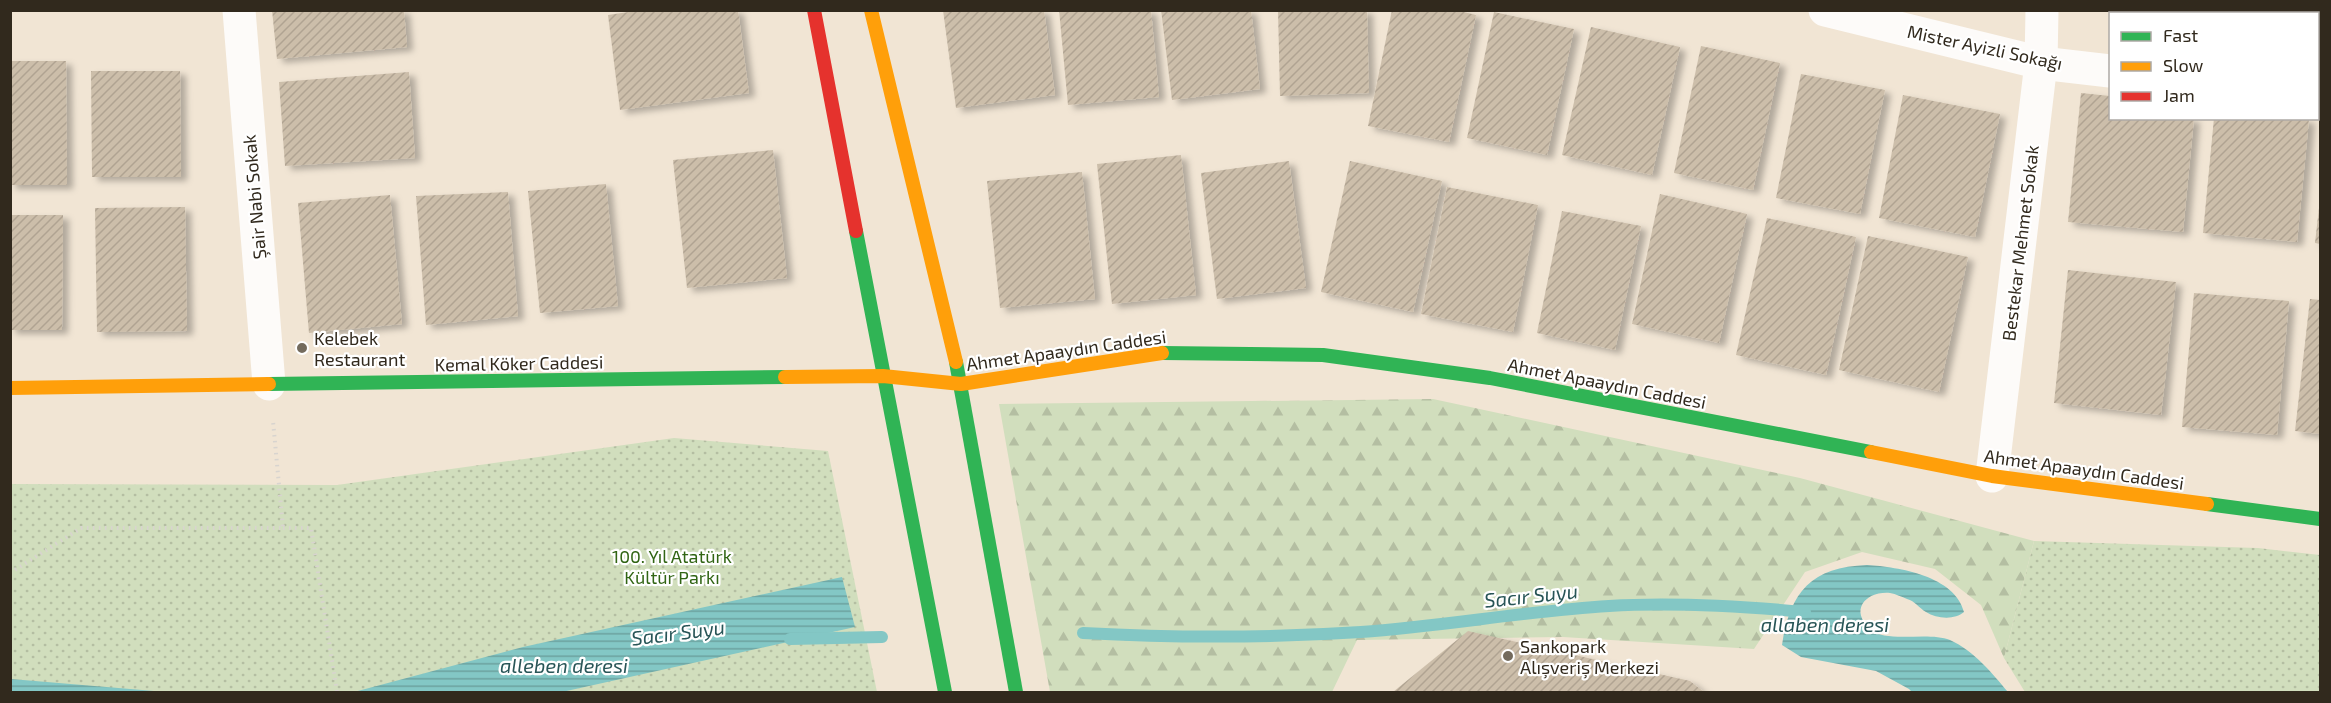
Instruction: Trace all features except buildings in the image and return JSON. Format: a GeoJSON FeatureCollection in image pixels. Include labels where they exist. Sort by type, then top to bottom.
{"type":"FeatureCollection","features":[{"type":"Feature","properties":{"kind":"street","name":"Şair Nabi Sokak"},"geometry":{"type":"LineString","coordinates":[[239,10],[269,384]]}},
{"type":"Feature","properties":{"kind":"street"},"geometry":{"type":"LineString","coordinates":[[814,10],[945,693]]}},
{"type":"Feature","properties":{"kind":"street"},"geometry":{"type":"LineString","coordinates":[[871,10],[961,384],[1016,693]]}},
{"type":"Feature","properties":{"kind":"street","name":"Mister Ayizli Sokağı"},"geometry":{"type":"LineString","coordinates":[[1825,10],[2042,63],[2109,71]]}},
{"type":"Feature","properties":{"kind":"street","name":"Bestekar Mehmet Sokak"},"geometry":{"type":"LineString","coordinates":[[1992,476],[2042,63],[2042,10]]}},
{"type":"Feature","properties":{"kind":"street","name":"Ahmet Apaaydın Caddesi"},"geometry":{"type":"LineString","coordinates":[[883,376],[961,384],[1165,352],[1323,355],[1490,378],[1992,476],[2320,519]]}},
{"type":"Feature","properties":{"kind":"street","name":"Kemal Köker Caddesi"},"geometry":{"type":"LineString","coordinates":[[10,388],[883,376]]}},
{"type":"Feature","properties":{"kind":"path"},"geometry":{"type":"LineString","coordinates":[[269,384],[283,528]]}},
{"type":"Feature","properties":{"kind":"path"},"geometry":{"type":"LineString","coordinates":[[10,573],[81,528],[311,528],[337,693]]}},
{"type":"Feature","properties":{"kind":"green space"},"geometry":{"type":"Polygon","coordinates":[[[1433,399],[1800,478],[2034,541],[2004,658],[1981,605],[1935,569],[1862,552],[1805,572],[1754,649],[1563,637],[1357,640],[1332,692],[1050,692],[999,404],[1433,399]]]}},
{"type":"Feature","properties":{"kind":"green space","name":"100. Yıl Atatürk Kültür Parkı"},"geometry":{"type":"Polygon","coordinates":[[[674,438],[828,451],[877,692],[11,692],[11,484],[337,485],[674,438]]]}},
{"type":"Feature","properties":{"kind":"green space"},"geometry":{"type":"Polygon","coordinates":[[[2034,541],[2258,548],[2320,555],[2320,692],[2025,692],[2004,658],[2034,541]]]}},
{"type":"Feature","properties":{"kind":"water","name":"allaben deresi"},"geometry":{"type":"Polygon","coordinates":[[[1867,565],[1909,571],[1938,582],[1959,600],[1964,612],[1946,618],[1935,616],[1910,600],[1892,593],[1881,593],[1863,603],[1861,609],[1864,622],[1870,629],[1886,636],[1950,640],[1975,656],[2008,692],[1912,692],[1876,671],[1801,657],[1782,645],[1791,610],[1798,596],[1807,586],[1818,577],[1832,571],[1867,565]]]}},
{"type":"Feature","properties":{"kind":"water","name":"alleben deresi"},"geometry":{"type":"Polygon","coordinates":[[[842,577],[855,627],[562,692],[354,692],[523,647],[842,577]]]}},
{"type":"Feature","properties":{"kind":"water"},"geometry":{"type":"Polygon","coordinates":[[[11,679],[166,692],[11,692],[11,679]]]}},
{"type":"Feature","properties":{"kind":"waterway","name":"Sacır Suyu"},"geometry":{"type":"LineString","coordinates":[[1083,633],[1222,637],[1326,634],[1578,608],[1658,604],[1805,612]]}},
{"type":"Feature","properties":{"kind":"waterway","name":"Sacır Suyu"},"geometry":{"type":"LineString","coordinates":[[790,639],[882,637]]}},
{"type":"Feature","properties":{"kind":"traffic: fast"},"geometry":{"type":"LineString","coordinates":[[856,231],[945,692]]}},
{"type":"Feature","properties":{"kind":"traffic: fast"},"geometry":{"type":"LineString","coordinates":[[1162,353],[1323,355],[1490,378],[1871,452]]}},
{"type":"Feature","properties":{"kind":"traffic: fast"},"geometry":{"type":"LineString","coordinates":[[956,362],[1016,692]]}},
{"type":"Feature","properties":{"kind":"traffic: fast"},"geometry":{"type":"LineString","coordinates":[[269,384],[785,377]]}},
{"type":"Feature","properties":{"kind":"traffic: fast"},"geometry":{"type":"LineString","coordinates":[[2207,504],[2320,519]]}},
{"type":"Feature","properties":{"kind":"traffic: slow"},"geometry":{"type":"LineString","coordinates":[[871,10],[956,362]]}},
{"type":"Feature","properties":{"kind":"traffic: slow"},"geometry":{"type":"LineString","coordinates":[[785,377],[883,376],[961,384],[1162,353]]}},
{"type":"Feature","properties":{"kind":"traffic: slow"},"geometry":{"type":"LineString","coordinates":[[10,388],[269,384]]}},
{"type":"Feature","properties":{"kind":"traffic: slow"},"geometry":{"type":"LineString","coordinates":[[1871,452],[1992,476],[2207,504]]}},
{"type":"Feature","properties":{"kind":"traffic: jam"},"geometry":{"type":"LineString","coordinates":[[814,10],[856,231]]}},
{"type":"Feature","properties":{"kind":"place","name":"Kelebek Restaurant"},"geometry":{"type":"Point","coordinates":[302,348]}},
{"type":"Feature","properties":{"kind":"place","name":"Sankopark Alışveriş Merkezi"},"geometry":{"type":"Point","coordinates":[1508,656]}}]}
